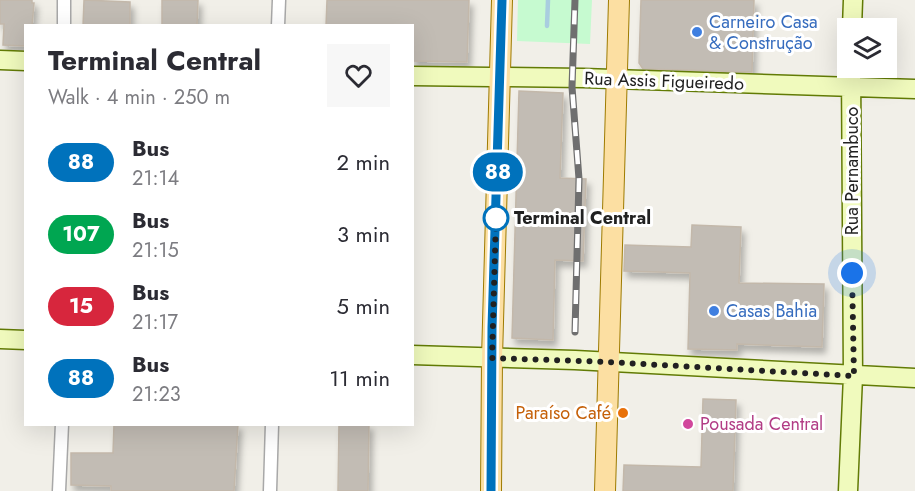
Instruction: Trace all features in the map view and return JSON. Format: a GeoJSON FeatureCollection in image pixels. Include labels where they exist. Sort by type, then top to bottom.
{"type":"FeatureCollection","features":[{"type":"Feature","properties":{"kind":"main road"},"geometry":{"type":"LineString","coordinates":[[491,491],[492,358],[502,0]]}},
{"type":"Feature","properties":{"kind":"main road"},"geometry":{"type":"LineString","coordinates":[[605,491],[619,0]]}},
{"type":"Feature","properties":{"kind":"street"},"geometry":{"type":"LineString","coordinates":[[64,0],[64,24]]}},
{"type":"Feature","properties":{"kind":"street"},"geometry":{"type":"LineString","coordinates":[[278,24],[279,0]]}},
{"type":"Feature","properties":{"kind":"street"},"geometry":{"type":"LineString","coordinates":[[852,18],[853,0]]}},
{"type":"Feature","properties":{"kind":"street"},"geometry":{"type":"LineString","coordinates":[[0,60],[24,61]]}},
{"type":"Feature","properties":{"kind":"street","name":"Rua Assis Figueiredo"},"geometry":{"type":"LineString","coordinates":[[414,76],[584,78],[915,89]]}},
{"type":"Feature","properties":{"kind":"street","name":"Rua Pernambuco"},"geometry":{"type":"LineString","coordinates":[[848,491],[854,376],[852,78]]}},
{"type":"Feature","properties":{"kind":"street"},"geometry":{"type":"LineString","coordinates":[[0,339],[24,340]]}},
{"type":"Feature","properties":{"kind":"street"},"geometry":{"type":"LineString","coordinates":[[414,355],[608,362],[915,378]]}},
{"type":"Feature","properties":{"kind":"street"},"geometry":{"type":"LineString","coordinates":[[59,491],[62,426]]}},
{"type":"Feature","properties":{"kind":"street"},"geometry":{"type":"LineString","coordinates":[[270,491],[272,426]]}},
{"type":"Feature","properties":{"kind":"green space"},"geometry":{"type":"Polygon","coordinates":[[[518,0],[592,0],[590,44],[517,41],[518,0]]]}},
{"type":"Feature","properties":{"kind":"building"},"geometry":{"type":"Polygon","coordinates":[[[0,0],[32,0],[34,3],[32,24],[24,24],[24,46],[3,45],[4,24],[0,24],[0,0]]]}},
{"type":"Feature","properties":{"kind":"building"},"geometry":{"type":"Polygon","coordinates":[[[84,0],[130,2],[130,24],[83,24],[84,0]]]}},
{"type":"Feature","properties":{"kind":"building"},"geometry":{"type":"Polygon","coordinates":[[[162,0],[198,0],[197,24],[162,24],[162,0]]]}},
{"type":"Feature","properties":{"kind":"building"},"geometry":{"type":"Polygon","coordinates":[[[327,0],[469,0],[467,62],[414,61],[414,24],[326,24],[327,0]]]}},
{"type":"Feature","properties":{"kind":"building","name":"Carneiro Casa & Construção"},"geometry":{"type":"Polygon","coordinates":[[[641,0],[754,0],[752,72],[643,69],[639,63],[641,0]]]}},
{"type":"Feature","properties":{"kind":"building","name":"Terminal Central"},"geometry":{"type":"Polygon","coordinates":[[[519,91],[563,93],[560,178],[586,179],[583,261],[555,260],[553,340],[512,338],[519,91]]]}},
{"type":"Feature","properties":{"kind":"building"},"geometry":{"type":"Polygon","coordinates":[[[692,225],[741,227],[739,283],[824,284],[822,347],[737,344],[737,350],[688,349],[690,273],[624,271],[625,245],[691,247],[692,225]]]}},
{"type":"Feature","properties":{"kind":"building"},"geometry":{"type":"Polygon","coordinates":[[[703,399],[736,400],[733,491],[623,491],[624,465],[701,467],[703,399]]]}},
{"type":"Feature","properties":{"kind":"building"},"geometry":{"type":"Polygon","coordinates":[[[114,426],[238,426],[234,491],[111,491],[111,486],[71,485],[71,453],[113,453],[114,426]]]}},
{"type":"Feature","properties":{"kind":"building"},"geometry":{"type":"Polygon","coordinates":[[[339,426],[369,426],[368,491],[338,491],[339,426]]]}},
{"type":"Feature","properties":{"kind":"waterway"},"geometry":{"type":"LineString","coordinates":[[547,26],[548,0]]}},
{"type":"Feature","properties":{"kind":"railway"},"geometry":{"type":"LineString","coordinates":[[575,0],[572,87],[579,179],[575,332]]}},
{"type":"Feature","properties":{"kind":"bus line","name":"88"},"geometry":{"type":"LineString","coordinates":[[491,491],[492,328],[502,0]]}},
{"type":"Feature","properties":{"kind":"place","name":"Carneiro Casa & Construção"},"geometry":{"type":"Point","coordinates":[697,32]}},
{"type":"Feature","properties":{"kind":"place","name":"Terminal Central"},"geometry":{"type":"Point","coordinates":[496,218]}},
{"type":"Feature","properties":{"kind":"place","name":"Casas Bahia"},"geometry":{"type":"Point","coordinates":[714,311]}},
{"type":"Feature","properties":{"kind":"place","name":"Paraíso Café"},"geometry":{"type":"Point","coordinates":[623,413]}},
{"type":"Feature","properties":{"kind":"place","name":"Pousada Central"},"geometry":{"type":"Point","coordinates":[688,424]}},
{"type":"Feature","properties":{"kind":"route"},"geometry":{"type":"LineString","coordinates":[[496,218],[492,358],[854,376],[852,273]]}}]}
